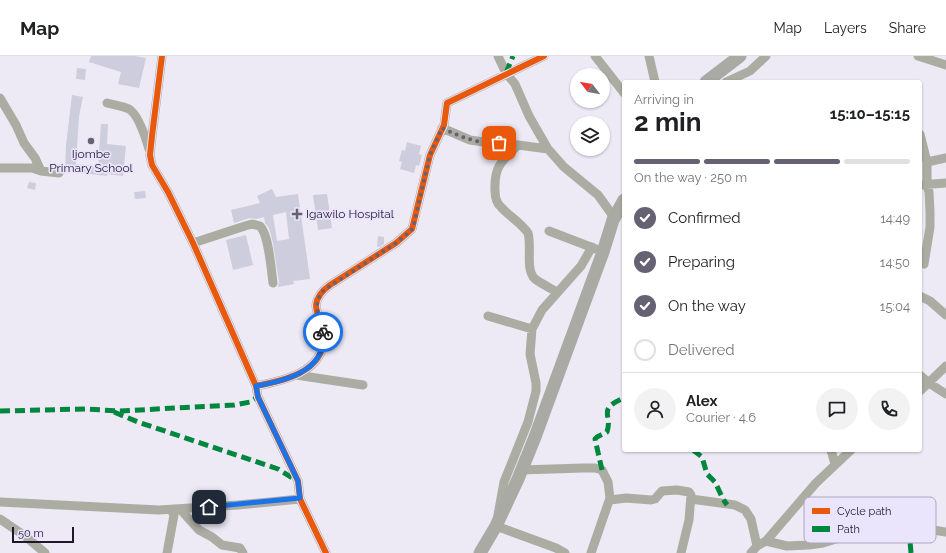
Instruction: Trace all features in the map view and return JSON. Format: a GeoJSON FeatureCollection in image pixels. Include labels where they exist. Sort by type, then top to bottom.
{"type":"FeatureCollection","features":[{"type":"Feature","properties":{"kind":"highway"},"geometry":{"type":"LineString","coordinates":[[709,80],[740,56]]}},
{"type":"Feature","properties":{"kind":"highway"},"geometry":{"type":"LineString","coordinates":[[483,552],[518,479],[535,437],[598,250],[622,204]]}},
{"type":"Feature","properties":{"kind":"street"},"geometry":{"type":"LineString","coordinates":[[150,155],[162,56]]}},
{"type":"Feature","properties":{"kind":"street"},"geometry":{"type":"LineString","coordinates":[[498,56],[506,73],[515,84],[529,116],[548,149],[564,167],[598,195],[611,213],[613,220]]}},
{"type":"Feature","properties":{"kind":"street"},"geometry":{"type":"LineString","coordinates":[[256,386],[296,375],[312,365],[318,357],[323,343],[322,327],[316,305],[321,293],[330,285],[396,243],[412,229],[430,155],[442,128],[447,103],[506,73],[544,56]]}},
{"type":"Feature","properties":{"kind":"street"},"geometry":{"type":"LineString","coordinates":[[595,56],[622,90]]}},
{"type":"Feature","properties":{"kind":"street"},"geometry":{"type":"LineString","coordinates":[[650,56],[655,80]]}},
{"type":"Feature","properties":{"kind":"street"},"geometry":{"type":"LineString","coordinates":[[730,80],[750,71],[766,56]]}},
{"type":"Feature","properties":{"kind":"street"},"geometry":{"type":"LineString","coordinates":[[918,56],[946,65]]}},
{"type":"Feature","properties":{"kind":"street"},"geometry":{"type":"LineString","coordinates":[[0,98],[16,125],[24,143],[42,171]]}},
{"type":"Feature","properties":{"kind":"street"},"geometry":{"type":"LineString","coordinates":[[107,103],[130,110],[135,115],[144,132],[152,165],[168,192],[193,243],[256,386],[258,397],[298,481],[300,498],[326,553]]}},
{"type":"Feature","properties":{"kind":"street"},"geometry":{"type":"LineString","coordinates":[[442,128],[470,140],[490,143],[518,144],[548,149]]}},
{"type":"Feature","properties":{"kind":"street"},"geometry":{"type":"LineString","coordinates":[[922,142],[927,162],[924,185],[930,201],[930,227],[924,264]]}},
{"type":"Feature","properties":{"kind":"street"},"geometry":{"type":"LineString","coordinates":[[518,144],[501,162],[497,169],[495,180],[495,197],[500,207],[528,233],[530,239],[531,273],[536,279],[557,292]]}},
{"type":"Feature","properties":{"kind":"street"},"geometry":{"type":"LineString","coordinates":[[927,162],[946,158]]}},
{"type":"Feature","properties":{"kind":"street"},"geometry":{"type":"LineString","coordinates":[[0,168],[32,168],[60,173]]}},
{"type":"Feature","properties":{"kind":"street"},"geometry":{"type":"LineString","coordinates":[[924,185],[946,183]]}},
{"type":"Feature","properties":{"kind":"street"},"geometry":{"type":"LineString","coordinates":[[193,243],[252,224],[260,226],[263,230],[267,243],[273,283]]}},
{"type":"Feature","properties":{"kind":"street"},"geometry":{"type":"LineString","coordinates":[[549,231],[598,250],[581,266],[542,310],[532,330],[530,354],[536,391],[528,422],[504,482],[496,526],[556,548],[565,553]]}},
{"type":"Feature","properties":{"kind":"street"},"geometry":{"type":"LineString","coordinates":[[922,297],[930,301],[946,315]]}},
{"type":"Feature","properties":{"kind":"street"},"geometry":{"type":"LineString","coordinates":[[488,316],[532,330]]}},
{"type":"Feature","properties":{"kind":"street"},"geometry":{"type":"LineString","coordinates":[[922,389],[946,366]]}},
{"type":"Feature","properties":{"kind":"street"},"geometry":{"type":"LineString","coordinates":[[296,375],[363,385]]}},
{"type":"Feature","properties":{"kind":"street"},"geometry":{"type":"LineString","coordinates":[[922,377],[946,394]]}},
{"type":"Feature","properties":{"kind":"street"},"geometry":{"type":"LineString","coordinates":[[832,452],[835,464]]}},
{"type":"Feature","properties":{"kind":"street"},"geometry":{"type":"LineString","coordinates":[[751,553],[757,546],[766,541],[816,482],[849,452]]}},
{"type":"Feature","properties":{"kind":"street"},"geometry":{"type":"LineString","coordinates":[[521,470],[583,468],[600,469],[606,478],[610,490],[610,500],[591,553]]}},
{"type":"Feature","properties":{"kind":"street"},"geometry":{"type":"LineString","coordinates":[[610,500],[626,498],[653,500],[661,491],[677,490],[691,493],[689,520],[681,553]]}},
{"type":"Feature","properties":{"kind":"street"},"geometry":{"type":"LineString","coordinates":[[0,502],[36,505],[101,506],[140,510],[176,510],[300,498]]}},
{"type":"Feature","properties":{"kind":"street"},"geometry":{"type":"LineString","coordinates":[[691,499],[735,505],[745,510],[751,519],[757,546]]}},
{"type":"Feature","properties":{"kind":"street"},"geometry":{"type":"LineString","coordinates":[[167,553],[176,510]]}},
{"type":"Feature","properties":{"kind":"street"},"geometry":{"type":"LineString","coordinates":[[176,510],[199,530],[222,544],[240,548],[243,553]]}},
{"type":"Feature","properties":{"kind":"street"},"geometry":{"type":"LineString","coordinates":[[0,519],[25,536],[45,553]]}},
{"type":"Feature","properties":{"kind":"street"},"geometry":{"type":"LineString","coordinates":[[936,530],[946,532]]}},
{"type":"Feature","properties":{"kind":"street"},"geometry":{"type":"LineString","coordinates":[[766,541],[786,546],[824,543]]}},
{"type":"Feature","properties":{"kind":"building"},"geometry":{"type":"Polygon","coordinates":[[[91,56],[135,56],[146,58],[139,88],[118,84],[121,72],[89,62],[91,56]]]}},
{"type":"Feature","properties":{"kind":"building"},"geometry":{"type":"Polygon","coordinates":[[[77,68],[86,69],[85,80],[76,79],[77,68]]]}},
{"type":"Feature","properties":{"kind":"building"},"geometry":{"type":"Polygon","coordinates":[[[72,95],[83,97],[79,116],[76,164],[98,166],[101,124],[108,124],[107,144],[126,146],[123,176],[107,174],[107,176],[65,171],[66,145],[72,95]]]}},
{"type":"Feature","properties":{"kind":"building"},"geometry":{"type":"Polygon","coordinates":[[[407,142],[421,146],[419,154],[422,155],[419,166],[416,165],[414,173],[400,169],[402,162],[399,161],[402,150],[405,151],[407,142]]]}},
{"type":"Feature","properties":{"kind":"building"},"geometry":{"type":"Polygon","coordinates":[[[29,182],[36,183],[35,190],[27,188],[29,182]]]}},
{"type":"Feature","properties":{"kind":"building"},"geometry":{"type":"Polygon","coordinates":[[[272,189],[276,197],[298,194],[310,279],[293,281],[294,284],[278,287],[279,282],[273,243],[264,217],[256,219],[250,218],[234,223],[231,210],[260,203],[257,196],[272,189]],[[286,212],[273,215],[277,241],[289,239],[286,212]]]}},
{"type":"Feature","properties":{"kind":"building"},"geometry":{"type":"Polygon","coordinates":[[[145,191],[146,198],[135,199],[134,192],[145,191]]]}},
{"type":"Feature","properties":{"kind":"building"},"geometry":{"type":"Polygon","coordinates":[[[327,194],[332,228],[318,230],[313,195],[327,194]]]}},
{"type":"Feature","properties":{"kind":"building"},"geometry":{"type":"Polygon","coordinates":[[[246,235],[253,265],[233,270],[226,240],[246,235]]]}},
{"type":"Feature","properties":{"kind":"building"},"geometry":{"type":"Polygon","coordinates":[[[378,236],[384,237],[384,244],[377,247],[378,236]]]}},
{"type":"Feature","properties":{"kind":"marked path"},"geometry":{"type":"LineString","coordinates":[[506,73],[513,56]]}},
{"type":"Feature","properties":{"kind":"marked path"},"geometry":{"type":"LineString","coordinates":[[0,411],[86,409],[119,411],[234,405],[250,402],[258,397]]}},
{"type":"Feature","properties":{"kind":"marked path"},"geometry":{"type":"LineString","coordinates":[[602,470],[595,439],[607,432],[608,409],[615,402],[622,399]]}},
{"type":"Feature","properties":{"kind":"marked path"},"geometry":{"type":"LineString","coordinates":[[114,412],[138,422],[278,469],[297,481]]}},
{"type":"Feature","properties":{"kind":"marked path"},"geometry":{"type":"LineString","coordinates":[[696,452],[702,457],[707,474],[715,482],[727,505]]}},
{"type":"Feature","properties":{"kind":"marked path"},"geometry":{"type":"LineString","coordinates":[[910,543],[911,553]]}},
{"type":"Feature","properties":{"kind":"cycle path"},"geometry":{"type":"LineString","coordinates":[[162,56],[150,155],[152,165],[168,192],[193,243],[256,386],[258,397],[298,481],[300,499],[326,553]]}},
{"type":"Feature","properties":{"kind":"cycle path"},"geometry":{"type":"LineString","coordinates":[[256,386],[289,378],[309,367],[317,360],[322,350],[324,338],[316,305],[321,294],[330,285],[396,243],[412,229],[430,155],[444,125],[447,103],[544,56]]}},
{"type":"Feature","properties":{"kind":"way so far"},"geometry":{"type":"LineString","coordinates":[[323,332],[316,305],[319,296],[324,290],[396,243],[412,229],[430,155],[442,128],[470,140],[499,143]]}},
{"type":"Feature","properties":{"kind":"place","name":"Ijombe Primary School"},"geometry":{"type":"Point","coordinates":[91,141]}},
{"type":"Feature","properties":{"kind":"place","name":"Igawilo Hospital"},"geometry":{"type":"Point","coordinates":[297,214]}},
{"type":"Feature","properties":{"kind":"route"},"geometry":{"type":"LineString","coordinates":[[209,507],[300,498],[298,481],[258,397],[256,386],[270,384],[308,369],[318,357],[324,339],[323,332]]}}]}
